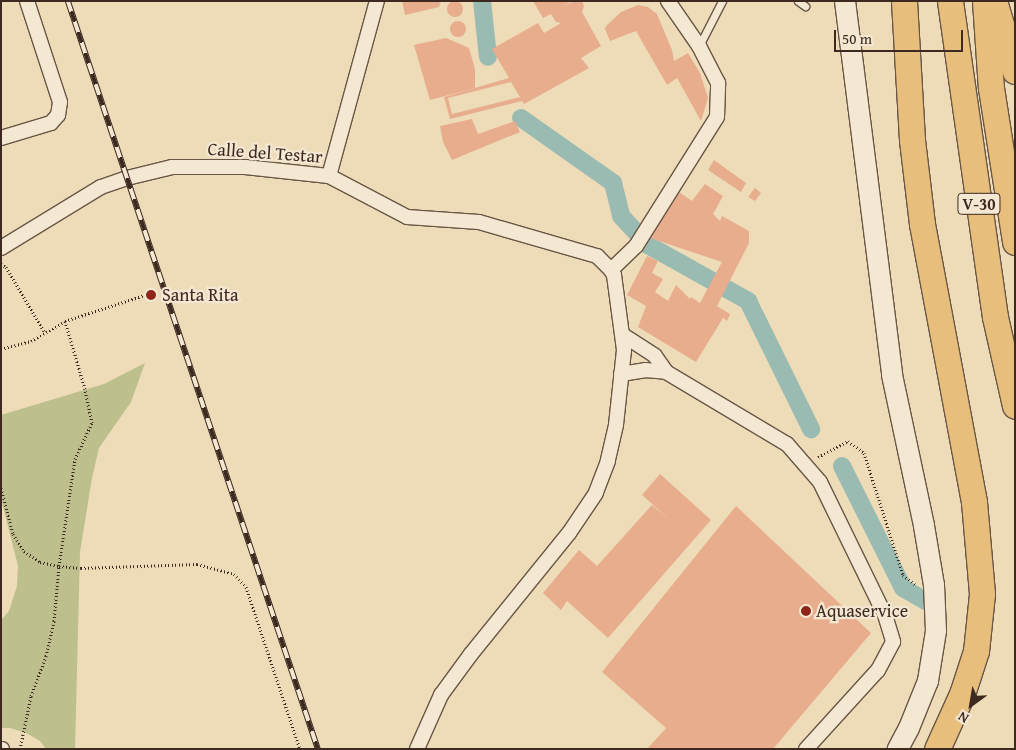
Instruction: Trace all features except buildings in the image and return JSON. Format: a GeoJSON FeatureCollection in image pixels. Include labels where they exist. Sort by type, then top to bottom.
{"type":"FeatureCollection","features":[{"type":"Feature","properties":{"kind":"highway"},"geometry":{"type":"LineString","coordinates":[[904,1],[912,140],[922,224],[974,502],[982,594],[976,651],[962,694],[937,749]]}},
{"type":"Feature","properties":{"kind":"highway","name":"V-30"},"geometry":{"type":"LineString","coordinates":[[950,1],[995,317],[1015,406]]}},
{"type":"Feature","properties":{"kind":"highway","name":"V-30"},"geometry":{"type":"LineString","coordinates":[[985,1],[991,88],[1015,242]]}},
{"type":"Feature","properties":{"kind":"highway"},"geometry":{"type":"LineString","coordinates":[[994,1],[1015,71]]}},
{"type":"Feature","properties":{"kind":"street"},"geometry":{"type":"LineString","coordinates":[[1,138],[51,123],[58,115],[60,102],[27,1]]}},
{"type":"Feature","properties":{"kind":"street"},"geometry":{"type":"LineString","coordinates":[[329,176],[377,1]]}},
{"type":"Feature","properties":{"kind":"street"},"geometry":{"type":"LineString","coordinates":[[416,749],[441,695],[471,654],[570,533],[591,501],[608,461],[616,425],[624,350],[612,270],[640,241],[717,117],[718,83],[699,46],[668,1]]}},
{"type":"Feature","properties":{"kind":"street"},"geometry":{"type":"LineString","coordinates":[[846,1],[892,375],[924,526],[934,585],[936,631],[928,681],[909,728],[898,749]]}},
{"type":"Feature","properties":{"kind":"street","name":"Calle del Testar"},"geometry":{"type":"LineString","coordinates":[[1,248],[101,187],[127,178],[172,167],[245,167],[329,176],[407,217],[479,222],[597,256],[612,270]]}},
{"type":"Feature","properties":{"kind":"street"},"geometry":{"type":"LineString","coordinates":[[623,335],[655,356],[666,372],[786,444],[820,482],[885,614],[893,642],[878,670],[806,749]]}},
{"type":"Feature","properties":{"kind":"street"},"geometry":{"type":"LineString","coordinates":[[622,374],[645,370],[666,372]]}},
{"type":"Feature","properties":{"kind":"lane"},"geometry":{"type":"LineString","coordinates":[[699,46],[722,1]]}},
{"type":"Feature","properties":{"kind":"lane"},"geometry":{"type":"LineString","coordinates":[[798,1],[805,6]]}},
{"type":"Feature","properties":{"kind":"path"},"geometry":{"type":"LineString","coordinates":[[1,264],[6,267],[45,333]]}},
{"type":"Feature","properties":{"kind":"path"},"geometry":{"type":"LineString","coordinates":[[1,349],[31,341],[65,322],[145,295]]}},
{"type":"Feature","properties":{"kind":"path"},"geometry":{"type":"LineString","coordinates":[[20,749],[31,696],[46,656],[54,621],[59,566],[75,459],[92,423],[85,390],[65,322]]}},
{"type":"Feature","properties":{"kind":"path"},"geometry":{"type":"LineString","coordinates":[[804,464],[848,441],[864,453],[903,575],[918,587]]}},
{"type":"Feature","properties":{"kind":"path"},"geometry":{"type":"LineString","coordinates":[[1,488],[13,534],[24,551],[40,562],[81,568],[197,564],[234,574],[246,588],[300,749]]}},
{"type":"Feature","properties":{"kind":"green space"},"geometry":{"type":"Polygon","coordinates":[[[145,363],[131,402],[99,448],[92,478],[80,552],[75,749],[46,749],[40,741],[26,733],[10,728],[1,728],[1,620],[9,611],[17,586],[18,566],[1,499],[1,415],[104,384],[145,363]]]}},
{"type":"Feature","properties":{"kind":"waterway"},"geometry":{"type":"LineString","coordinates":[[482,1],[488,57]]}},
{"type":"Feature","properties":{"kind":"waterway"},"geometry":{"type":"LineString","coordinates":[[521,118],[613,183],[621,216],[648,245],[748,301],[811,429]]}},
{"type":"Feature","properties":{"kind":"waterway"},"geometry":{"type":"LineString","coordinates":[[842,466],[903,588],[927,602]]}},
{"type":"Feature","properties":{"kind":"railway"},"geometry":{"type":"LineString","coordinates":[[68,1],[318,749]]}},
{"type":"Feature","properties":{"kind":"place","name":"Santa Rita"},"geometry":{"type":"Point","coordinates":[151,295]}},
{"type":"Feature","properties":{"kind":"place","name":"Aquaservice"},"geometry":{"type":"Point","coordinates":[806,611]}}]}
